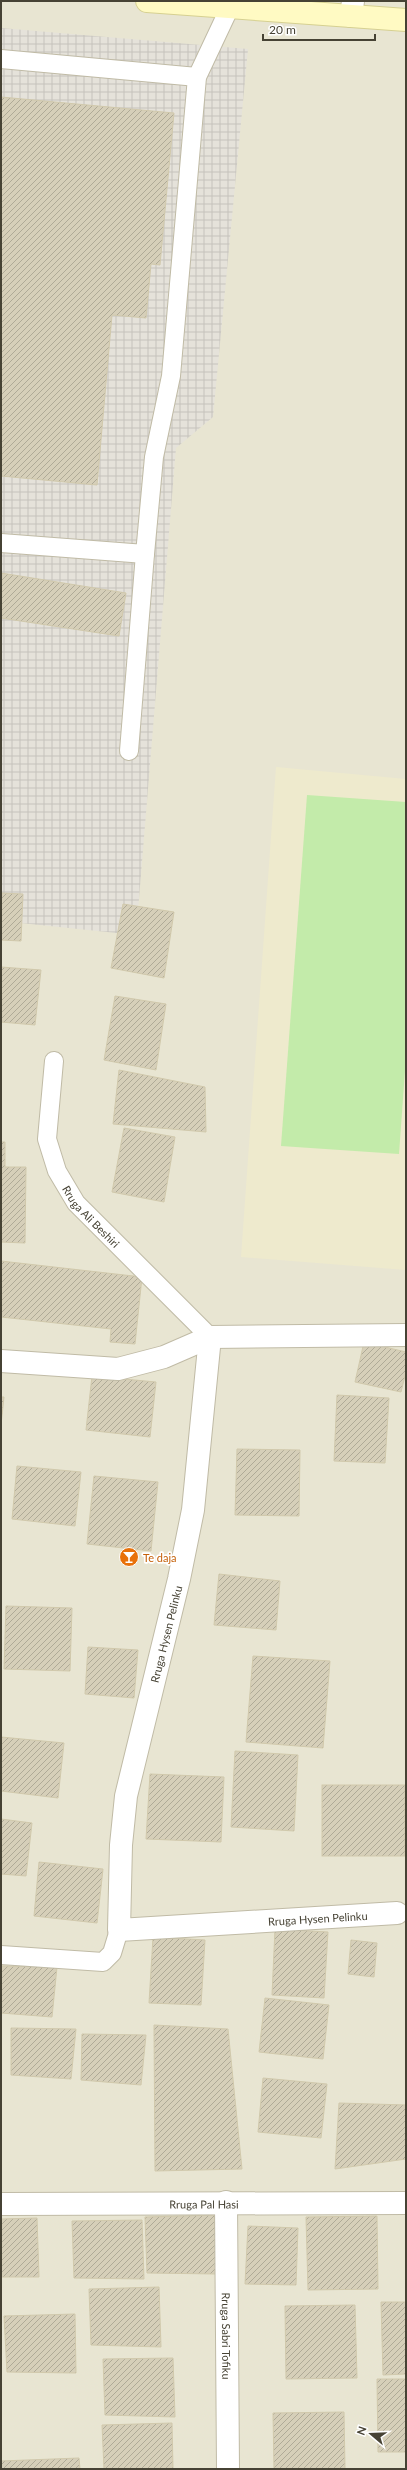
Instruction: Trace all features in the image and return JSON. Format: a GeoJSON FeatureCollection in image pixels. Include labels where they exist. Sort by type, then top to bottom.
{"type":"FeatureCollection","features":[{"type":"Feature","properties":{"kind":"main road"},"geometry":{"type":"LineString","coordinates":[[147,1],[230,7],[352,8],[406,20]]}},
{"type":"Feature","properties":{"kind":"street"},"geometry":{"type":"LineString","coordinates":[[1,1361],[118,1369],[164,1357],[210,1337],[406,1335]]}},
{"type":"Feature","properties":{"kind":"street","name":"Rruga Hysen Pelinku"},"geometry":{"type":"LineString","coordinates":[[210,1337],[193,1510],[179,1579],[126,1796],[121,1845],[119,1930],[397,1913]]}},
{"type":"Feature","properties":{"kind":"street","name":"Rruga Pal Hasi"},"geometry":{"type":"LineString","coordinates":[[1,2204],[226,2202],[406,2203]]}},
{"type":"Feature","properties":{"kind":"street","name":"Rruga Sabri Tofiku"},"geometry":{"type":"LineString","coordinates":[[226,2202],[228,2469]]}},
{"type":"Feature","properties":{"kind":"lane"},"geometry":{"type":"LineString","coordinates":[[129,751],[154,457],[171,376],[197,77],[230,7]]}},
{"type":"Feature","properties":{"kind":"lane"},"geometry":{"type":"LineString","coordinates":[[1,59],[197,77]]}},
{"type":"Feature","properties":{"kind":"lane"},"geometry":{"type":"LineString","coordinates":[[1,543],[145,554]]}},
{"type":"Feature","properties":{"kind":"lane","name":"Rruga Ali Beshiri"},"geometry":{"type":"LineString","coordinates":[[54,1062],[47,1139],[57,1171],[76,1203],[210,1337]]}},
{"type":"Feature","properties":{"kind":"lane","name":"Rruga Hysen Pelinku"},"geometry":{"type":"LineString","coordinates":[[1,1955],[103,1962],[112,1953],[119,1930]]}},
{"type":"Feature","properties":{"kind":"shaded area"},"geometry":{"type":"Polygon","coordinates":[[[1,1],[406,1],[406,2469],[1,2469],[1,1]]]}},
{"type":"Feature","properties":{"kind":"shaded area"},"geometry":{"type":"Polygon","coordinates":[[[1,28],[248,49],[213,417],[176,448],[136,935],[1,921],[1,28]]]}},
{"type":"Feature","properties":{"kind":"shaded area"},"geometry":{"type":"Polygon","coordinates":[[[276,767],[406,779],[406,1270],[241,1257],[276,767]]]}},
{"type":"Feature","properties":{"kind":"green space"},"geometry":{"type":"Polygon","coordinates":[[[307,795],[406,802],[406,1057],[399,1154],[281,1146],[307,795]]]}},
{"type":"Feature","properties":{"kind":"building"},"geometry":{"type":"Polygon","coordinates":[[[1,97],[174,113],[160,265],[151,264],[146,318],[112,315],[97,485],[1,476],[1,97]]]}},
{"type":"Feature","properties":{"kind":"building"},"geometry":{"type":"Polygon","coordinates":[[[1,573],[126,593],[119,636],[1,618],[1,573]]]}},
{"type":"Feature","properties":{"kind":"building"},"geometry":{"type":"Polygon","coordinates":[[[1,893],[23,894],[21,941],[1,940],[1,893]]]}},
{"type":"Feature","properties":{"kind":"building"},"geometry":{"type":"Polygon","coordinates":[[[123,904],[174,912],[164,978],[111,968],[123,904]]]}},
{"type":"Feature","properties":{"kind":"building"},"geometry":{"type":"Polygon","coordinates":[[[1,967],[41,970],[35,1025],[1,1022],[1,967]]]}},
{"type":"Feature","properties":{"kind":"building"},"geometry":{"type":"Polygon","coordinates":[[[115,996],[166,1004],[156,1070],[104,1060],[115,996]]]}},
{"type":"Feature","properties":{"kind":"building"},"geometry":{"type":"Polygon","coordinates":[[[119,1070],[205,1087],[206,1132],[113,1124],[119,1070]]]}},
{"type":"Feature","properties":{"kind":"building"},"geometry":{"type":"Polygon","coordinates":[[[124,1128],[175,1137],[164,1202],[112,1192],[124,1128]]]}},
{"type":"Feature","properties":{"kind":"building"},"geometry":{"type":"Polygon","coordinates":[[[1,1142],[5,1142],[5,1167],[26,1167],[25,1243],[1,1242],[1,1142]]]}},
{"type":"Feature","properties":{"kind":"building"},"geometry":{"type":"Polygon","coordinates":[[[1,1261],[142,1277],[135,1344],[110,1342],[111,1329],[1,1317],[1,1261]]]}},
{"type":"Feature","properties":{"kind":"building"},"geometry":{"type":"Polygon","coordinates":[[[364,1342],[406,1352],[406,1372],[401,1392],[355,1382],[364,1342]]]}},
{"type":"Feature","properties":{"kind":"building"},"geometry":{"type":"Polygon","coordinates":[[[92,1376],[156,1382],[150,1437],[86,1430],[92,1376]]]}},
{"type":"Feature","properties":{"kind":"building"},"geometry":{"type":"Polygon","coordinates":[[[337,1395],[389,1398],[385,1463],[334,1461],[337,1395]]]}},
{"type":"Feature","properties":{"kind":"building"},"geometry":{"type":"Polygon","coordinates":[[[1,1397],[4,1397],[1,1425],[1,1397]]]}},
{"type":"Feature","properties":{"kind":"building"},"geometry":{"type":"Polygon","coordinates":[[[237,1449],[300,1450],[299,1516],[235,1515],[237,1449]]]}},
{"type":"Feature","properties":{"kind":"building"},"geometry":{"type":"Polygon","coordinates":[[[17,1466],[81,1472],[75,1526],[12,1519],[17,1466]]]}},
{"type":"Feature","properties":{"kind":"building"},"geometry":{"type":"Polygon","coordinates":[[[94,1476],[158,1482],[151,1551],[87,1544],[94,1476]]]}},
{"type":"Feature","properties":{"kind":"building"},"geometry":{"type":"Polygon","coordinates":[[[219,1574],[280,1581],[276,1630],[214,1625],[219,1574]]]}},
{"type":"Feature","properties":{"kind":"building"},"geometry":{"type":"Polygon","coordinates":[[[6,1606],[72,1608],[70,1671],[4,1669],[6,1606]]]}},
{"type":"Feature","properties":{"kind":"building"},"geometry":{"type":"Polygon","coordinates":[[[88,1647],[138,1650],[134,1698],[85,1694],[88,1647]]]}},
{"type":"Feature","properties":{"kind":"building"},"geometry":{"type":"Polygon","coordinates":[[[253,1656],[330,1661],[323,1748],[246,1742],[253,1656]]]}},
{"type":"Feature","properties":{"kind":"building"},"geometry":{"type":"Polygon","coordinates":[[[1,1737],[64,1743],[58,1798],[1,1791],[1,1737]]]}},
{"type":"Feature","properties":{"kind":"building"},"geometry":{"type":"Polygon","coordinates":[[[235,1751],[298,1755],[294,1831],[231,1827],[235,1751]]]}},
{"type":"Feature","properties":{"kind":"building"},"geometry":{"type":"Polygon","coordinates":[[[150,1774],[224,1777],[221,1842],[146,1839],[150,1774]]]}},
{"type":"Feature","properties":{"kind":"building"},"geometry":{"type":"Polygon","coordinates":[[[322,1785],[405,1785],[405,1856],[322,1856],[322,1785]]]}},
{"type":"Feature","properties":{"kind":"building"},"geometry":{"type":"Polygon","coordinates":[[[1,1819],[32,1823],[26,1876],[1,1874],[1,1819]]]}},
{"type":"Feature","properties":{"kind":"building"},"geometry":{"type":"Polygon","coordinates":[[[39,1862],[103,1869],[97,1923],[34,1916],[39,1862]]]}},
{"type":"Feature","properties":{"kind":"building"},"geometry":{"type":"Polygon","coordinates":[[[275,1929],[328,1932],[324,1998],[272,1995],[275,1929]]]}},
{"type":"Feature","properties":{"kind":"building"},"geometry":{"type":"Polygon","coordinates":[[[153,1937],[205,1940],[201,2005],[149,2003],[153,1937]]]}},
{"type":"Feature","properties":{"kind":"building"},"geometry":{"type":"Polygon","coordinates":[[[351,1940],[377,1943],[374,1977],[348,1974],[351,1940]]]}},
{"type":"Feature","properties":{"kind":"building"},"geometry":{"type":"Polygon","coordinates":[[[1,1966],[57,1967],[52,2017],[1,2013],[1,1966]]]}},
{"type":"Feature","properties":{"kind":"building"},"geometry":{"type":"Polygon","coordinates":[[[265,1998],[329,2005],[323,2059],[259,2052],[265,1998]]]}},
{"type":"Feature","properties":{"kind":"building"},"geometry":{"type":"Polygon","coordinates":[[[154,2025],[228,2029],[242,2169],[155,2171],[154,2025]]]}},
{"type":"Feature","properties":{"kind":"building"},"geometry":{"type":"Polygon","coordinates":[[[11,2028],[76,2029],[71,2079],[11,2075],[11,2028]]]}},
{"type":"Feature","properties":{"kind":"building"},"geometry":{"type":"Polygon","coordinates":[[[82,2034],[146,2035],[141,2085],[81,2080],[82,2034]]]}},
{"type":"Feature","properties":{"kind":"building"},"geometry":{"type":"Polygon","coordinates":[[[263,2078],[327,2084],[321,2138],[258,2132],[263,2078]]]}},
{"type":"Feature","properties":{"kind":"building"},"geometry":{"type":"Polygon","coordinates":[[[339,2103],[406,2105],[406,2159],[335,2169],[339,2103]]]}},
{"type":"Feature","properties":{"kind":"building"},"geometry":{"type":"Polygon","coordinates":[[[215,2215],[217,2274],[147,2273],[145,2217],[215,2215]]]}},
{"type":"Feature","properties":{"kind":"building"},"geometry":{"type":"Polygon","coordinates":[[[377,2216],[378,2289],[308,2290],[306,2217],[377,2216]]]}},
{"type":"Feature","properties":{"kind":"building"},"geometry":{"type":"Polygon","coordinates":[[[37,2218],[39,2277],[1,2277],[1,2219],[37,2218]]]}},
{"type":"Feature","properties":{"kind":"building"},"geometry":{"type":"Polygon","coordinates":[[[142,2220],[144,2279],[74,2278],[72,2221],[142,2220]]]}},
{"type":"Feature","properties":{"kind":"building"},"geometry":{"type":"Polygon","coordinates":[[[248,2226],[298,2228],[296,2285],[245,2284],[248,2226]]]}},
{"type":"Feature","properties":{"kind":"building"},"geometry":{"type":"Polygon","coordinates":[[[159,2287],[161,2347],[91,2345],[89,2289],[159,2287]]]}},
{"type":"Feature","properties":{"kind":"building"},"geometry":{"type":"Polygon","coordinates":[[[381,2302],[406,2302],[406,2374],[383,2375],[381,2302]]]}},
{"type":"Feature","properties":{"kind":"building"},"geometry":{"type":"Polygon","coordinates":[[[355,2305],[357,2378],[286,2379],[285,2306],[355,2305]]]}},
{"type":"Feature","properties":{"kind":"building"},"geometry":{"type":"Polygon","coordinates":[[[75,2314],[76,2373],[7,2372],[4,2316],[75,2314]]]}},
{"type":"Feature","properties":{"kind":"building"},"geometry":{"type":"Polygon","coordinates":[[[173,2358],[175,2417],[105,2415],[103,2359],[173,2358]]]}},
{"type":"Feature","properties":{"kind":"building"},"geometry":{"type":"Polygon","coordinates":[[[377,2379],[406,2379],[406,2452],[378,2452],[377,2379]]]}},
{"type":"Feature","properties":{"kind":"building"},"geometry":{"type":"Polygon","coordinates":[[[344,2412],[345,2469],[274,2469],[273,2413],[344,2412]]]}},
{"type":"Feature","properties":{"kind":"building"},"geometry":{"type":"Polygon","coordinates":[[[172,2423],[173,2469],[104,2469],[102,2425],[172,2423]]]}},
{"type":"Feature","properties":{"kind":"building"},"geometry":{"type":"Polygon","coordinates":[[[79,2458],[80,2469],[1,2469],[1,2461],[79,2458]]]}},
{"type":"Feature","properties":{"kind":"place","name":"Te daja"},"geometry":{"type":"Point","coordinates":[129,1557]}}]}
